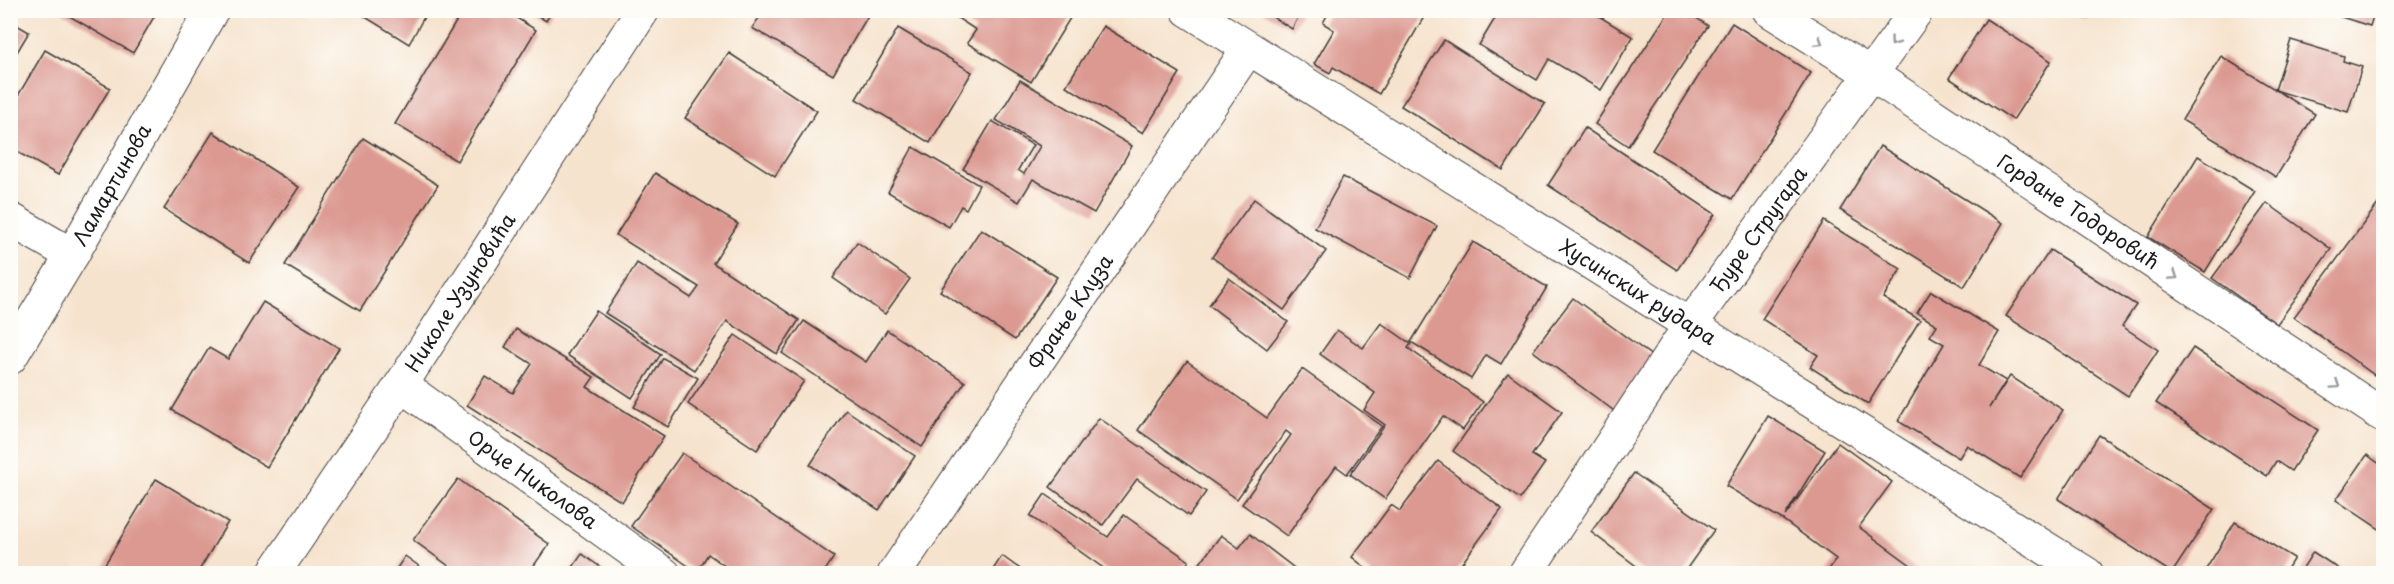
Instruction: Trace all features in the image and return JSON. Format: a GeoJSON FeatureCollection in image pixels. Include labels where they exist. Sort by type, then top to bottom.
{"type":"FeatureCollection","features":[{"type":"Feature","properties":{"kind":"street","name":"Ламартинова"},"geometry":{"type":"LineString","coordinates":[[10,358],[72,255],[212,10]]}},
{"type":"Feature","properties":{"kind":"street","name":"Николе Узуновића"},"geometry":{"type":"LineString","coordinates":[[273,573],[401,385],[643,10]]}},
{"type":"Feature","properties":{"kind":"street","name":"Хусинских рудара"},"geometry":{"type":"LineString","coordinates":[[1188,10],[2087,573]]}},
{"type":"Feature","properties":{"kind":"street","name":"Гордане Тодоровић"},"geometry":{"type":"LineString","coordinates":[[1769,10],[1870,74],[2384,416]]}},
{"type":"Feature","properties":{"kind":"street","name":"Ђуре Стругара"},"geometry":{"type":"LineString","coordinates":[[1525,573],[1691,324],[1917,10]]}},
{"type":"Feature","properties":{"kind":"street","name":"Фрање Клуза"},"geometry":{"type":"LineString","coordinates":[[894,573],[1248,49]]}},
{"type":"Feature","properties":{"kind":"street"},"geometry":{"type":"LineString","coordinates":[[10,219],[72,255]]}},
{"type":"Feature","properties":{"kind":"street","name":"Орце Николова"},"geometry":{"type":"LineString","coordinates":[[401,385],[664,573]]}},
{"type":"Feature","properties":{"kind":"building"},"geometry":{"type":"Polygon","coordinates":[[[59,10],[158,10],[133,53],[59,10]]]}},
{"type":"Feature","properties":{"kind":"building"},"geometry":{"type":"Polygon","coordinates":[[[354,10],[428,10],[409,44],[354,10]]]}},
{"type":"Feature","properties":{"kind":"building"},"geometry":{"type":"Polygon","coordinates":[[[463,10],[504,10],[536,30],[457,161],[395,124],[463,10]]]}},
{"type":"Feature","properties":{"kind":"building"},"geometry":{"type":"Polygon","coordinates":[[[529,10],[553,10],[546,21],[529,10]]]}},
{"type":"Feature","properties":{"kind":"building"},"geometry":{"type":"Polygon","coordinates":[[[747,10],[863,10],[869,14],[833,75],[752,28],[759,18],[747,10]]]}},
{"type":"Feature","properties":{"kind":"building"},"geometry":{"type":"Polygon","coordinates":[[[945,10],[1075,10],[1031,82],[967,43],[976,30],[945,10]]]}},
{"type":"Feature","properties":{"kind":"building"},"geometry":{"type":"Polygon","coordinates":[[[1261,10],[1302,10],[1292,29],[1261,10]]]}},
{"type":"Feature","properties":{"kind":"building"},"geometry":{"type":"Polygon","coordinates":[[[1330,10],[1428,10],[1379,94],[1333,67],[1330,73],[1314,64],[1334,30],[1323,23],[1330,10]]]}},
{"type":"Feature","properties":{"kind":"building"},"geometry":{"type":"Polygon","coordinates":[[[1500,10],[1589,10],[1633,37],[1601,90],[1549,59],[1537,80],[1479,45],[1500,10]]]}},
{"type":"Feature","properties":{"kind":"building"},"geometry":{"type":"Polygon","coordinates":[[[1670,10],[1685,10],[1708,26],[1628,146],[1595,124],[1670,10]]]}},
{"type":"Feature","properties":{"kind":"building"},"geometry":{"type":"Polygon","coordinates":[[[2073,10],[2091,10],[2084,19],[2073,10]]]}},
{"type":"Feature","properties":{"kind":"building"},"geometry":{"type":"Polygon","coordinates":[[[2319,10],[2375,10],[2370,26],[2319,10]]]}},
{"type":"Feature","properties":{"kind":"building"},"geometry":{"type":"Polygon","coordinates":[[[1986,19],[2051,61],[2013,120],[1949,78],[1986,19]]]}},
{"type":"Feature","properties":{"kind":"building"},"geometry":{"type":"Polygon","coordinates":[[[10,21],[29,32],[10,64],[10,21]]]}},
{"type":"Feature","properties":{"kind":"building"},"geometry":{"type":"Polygon","coordinates":[[[1732,23],[1811,73],[1732,199],[1652,150],[1732,23]]]}},
{"type":"Feature","properties":{"kind":"building"},"geometry":{"type":"Polygon","coordinates":[[[1103,26],[1180,73],[1143,133],[1066,86],[1103,26]]]}},
{"type":"Feature","properties":{"kind":"building"},"geometry":{"type":"Polygon","coordinates":[[[898,28],[972,72],[930,143],[856,99],[898,28]]]}},
{"type":"Feature","properties":{"kind":"building"},"geometry":{"type":"Polygon","coordinates":[[[1444,40],[1545,104],[1503,170],[1401,106],[1444,40]]]}},
{"type":"Feature","properties":{"kind":"building"},"geometry":{"type":"Polygon","coordinates":[[[2291,40],[2344,56],[2343,61],[2362,67],[2348,112],[2275,90],[2291,40]]]}},
{"type":"Feature","properties":{"kind":"building"},"geometry":{"type":"Polygon","coordinates":[[[45,50],[110,88],[58,175],[10,148],[10,109],[45,50]]]}},
{"type":"Feature","properties":{"kind":"building"},"geometry":{"type":"Polygon","coordinates":[[[729,53],[817,111],[775,176],[685,118],[729,53]]]}},
{"type":"Feature","properties":{"kind":"building"},"geometry":{"type":"Polygon","coordinates":[[[2221,56],[2315,114],[2276,177],[2182,120],[2221,56]]]}},
{"type":"Feature","properties":{"kind":"building"},"geometry":{"type":"Polygon","coordinates":[[[1020,80],[1132,146],[1094,213],[1033,179],[1019,202],[963,169],[992,121],[1033,145],[1018,170],[1024,174],[1040,146],[996,120],[1020,80]]]}},
{"type":"Feature","properties":{"kind":"building"},"geometry":{"type":"Polygon","coordinates":[[[1585,128],[1715,214],[1677,270],[1548,185],[1585,128]]]}},
{"type":"Feature","properties":{"kind":"building"},"geometry":{"type":"Polygon","coordinates":[[[213,132],[299,187],[249,263],[164,209],[213,132]]]}},
{"type":"Feature","properties":{"kind":"building"},"geometry":{"type":"Polygon","coordinates":[[[363,138],[438,185],[360,311],[285,265],[363,138]]]}},
{"type":"Feature","properties":{"kind":"building"},"geometry":{"type":"Polygon","coordinates":[[[1880,146],[2003,223],[1964,287],[1840,210],[1880,146]]]}},
{"type":"Feature","properties":{"kind":"building"},"geometry":{"type":"Polygon","coordinates":[[[913,147],[979,185],[966,209],[961,206],[949,227],[888,192],[913,147]]]}},
{"type":"Feature","properties":{"kind":"building"},"geometry":{"type":"Polygon","coordinates":[[[2198,156],[2255,191],[2205,272],[2148,237],[2198,156]]]}},
{"type":"Feature","properties":{"kind":"building"},"geometry":{"type":"Polygon","coordinates":[[[655,173],[738,224],[713,263],[799,320],[777,354],[727,321],[694,370],[605,313],[637,263],[691,298],[699,287],[616,235],[655,173]]]}},
{"type":"Feature","properties":{"kind":"building"},"geometry":{"type":"Polygon","coordinates":[[[1343,177],[1437,226],[1410,278],[1315,228],[1343,177]]]}},
{"type":"Feature","properties":{"kind":"building"},"geometry":{"type":"Polygon","coordinates":[[[2384,196],[2384,382],[2294,317],[2384,196]]]}},
{"type":"Feature","properties":{"kind":"building"},"geometry":{"type":"Polygon","coordinates":[[[1254,199],[1326,251],[1284,310],[1212,257],[1254,199]]]}},
{"type":"Feature","properties":{"kind":"building"},"geometry":{"type":"Polygon","coordinates":[[[2267,203],[2331,249],[2277,324],[2212,278],[2267,203]]]}},
{"type":"Feature","properties":{"kind":"building"},"geometry":{"type":"Polygon","coordinates":[[[1824,221],[1901,269],[1883,298],[1920,320],[1868,404],[1810,367],[1818,355],[1762,319],[1824,221]]]}},
{"type":"Feature","properties":{"kind":"building"},"geometry":{"type":"Polygon","coordinates":[[[981,229],[1057,277],[1015,340],[940,291],[981,229]]]}},
{"type":"Feature","properties":{"kind":"building"},"geometry":{"type":"Polygon","coordinates":[[[857,242],[910,279],[885,314],[833,278],[857,242]]]}},
{"type":"Feature","properties":{"kind":"building"},"geometry":{"type":"Polygon","coordinates":[[[1473,242],[1547,287],[1501,364],[1486,355],[1471,379],[1411,342],[1473,242]]]}},
{"type":"Feature","properties":{"kind":"building"},"geometry":{"type":"Polygon","coordinates":[[[2050,250],[2136,305],[2122,326],[2158,350],[2128,396],[2006,316],[2050,250]]]}},
{"type":"Feature","properties":{"kind":"building"},"geometry":{"type":"Polygon","coordinates":[[[1229,278],[1288,322],[1267,349],[1209,305],[1229,278]]]}},
{"type":"Feature","properties":{"kind":"building"},"geometry":{"type":"Polygon","coordinates":[[[1931,291],[1999,332],[1979,365],[2006,381],[1989,408],[2010,376],[2063,410],[2020,478],[1967,445],[1959,458],[1898,421],[1944,344],[1930,336],[1937,325],[1917,313],[1931,291]]]}},
{"type":"Feature","properties":{"kind":"building"},"geometry":{"type":"Polygon","coordinates":[[[1573,298],[1656,359],[1617,413],[1533,351],[1573,298]]]}},
{"type":"Feature","properties":{"kind":"building"},"geometry":{"type":"Polygon","coordinates":[[[263,302],[339,348],[267,467],[172,410],[209,348],[228,359],[263,302]]]}},
{"type":"Feature","properties":{"kind":"building"},"geometry":{"type":"Polygon","coordinates":[[[596,311],[661,354],[632,398],[567,355],[596,311]]]}},
{"type":"Feature","properties":{"kind":"building"},"geometry":{"type":"Polygon","coordinates":[[[804,321],[866,362],[887,330],[965,382],[922,447],[782,353],[804,321]]]}},
{"type":"Feature","properties":{"kind":"building"},"geometry":{"type":"Polygon","coordinates":[[[1381,323],[1411,344],[1408,348],[1483,402],[1463,430],[1443,416],[1385,499],[1350,474],[1385,425],[1364,410],[1375,393],[1320,354],[1337,330],[1363,348],[1381,323]]]}},
{"type":"Feature","properties":{"kind":"building"},"geometry":{"type":"Polygon","coordinates":[[[516,329],[594,377],[587,387],[664,436],[622,502],[467,405],[485,376],[513,393],[532,364],[505,347],[516,329]]]}},
{"type":"Feature","properties":{"kind":"building"},"geometry":{"type":"Polygon","coordinates":[[[735,335],[804,381],[757,450],[688,404],[735,335]]]}},
{"type":"Feature","properties":{"kind":"building"},"geometry":{"type":"Polygon","coordinates":[[[2193,348],[2318,430],[2291,471],[2276,461],[2267,476],[2156,403],[2193,348]]]}},
{"type":"Feature","properties":{"kind":"building"},"geometry":{"type":"Polygon","coordinates":[[[663,358],[698,378],[668,427],[634,407],[663,358]]]}},
{"type":"Feature","properties":{"kind":"building"},"geometry":{"type":"Polygon","coordinates":[[[1187,361],[1267,418],[1302,369],[1382,426],[1347,474],[1336,466],[1287,536],[1242,504],[1291,435],[1286,431],[1237,499],[1138,430],[1187,361]]]}},
{"type":"Feature","properties":{"kind":"building"},"geometry":{"type":"Polygon","coordinates":[[[1508,373],[1562,412],[1532,455],[1545,463],[1520,499],[1453,451],[1508,373]]]}},
{"type":"Feature","properties":{"kind":"building"},"geometry":{"type":"Polygon","coordinates":[[[846,410],[915,456],[879,510],[810,465],[846,410]]]}},
{"type":"Feature","properties":{"kind":"building"},"geometry":{"type":"Polygon","coordinates":[[[1768,416],[1825,451],[1785,516],[1838,443],[1892,482],[1859,527],[1923,574],[1826,574],[1836,559],[1783,520],[1726,486],[1768,416]]]}},
{"type":"Feature","properties":{"kind":"building"},"geometry":{"type":"Polygon","coordinates":[[[1099,418],[1206,492],[1189,516],[1137,479],[1103,525],[1050,487],[1099,418]]]}},
{"type":"Feature","properties":{"kind":"building"},"geometry":{"type":"Polygon","coordinates":[[[2099,435],[2214,509],[2172,573],[2058,499],[2099,435]]]}},
{"type":"Feature","properties":{"kind":"building"},"geometry":{"type":"Polygon","coordinates":[[[682,453],[834,557],[823,574],[736,574],[708,554],[697,572],[631,526],[682,453]]]}},
{"type":"Feature","properties":{"kind":"building"},"geometry":{"type":"Polygon","coordinates":[[[2367,455],[2384,467],[2384,532],[2336,500],[2367,455]]]}},
{"type":"Feature","properties":{"kind":"building"},"geometry":{"type":"Polygon","coordinates":[[[1438,461],[1502,509],[1454,574],[1373,574],[1352,557],[1391,505],[1400,511],[1438,461]]]}},
{"type":"Feature","properties":{"kind":"building"},"geometry":{"type":"Polygon","coordinates":[[[1634,473],[1714,530],[1683,574],[1647,574],[1591,532],[1634,473]]]}},
{"type":"Feature","properties":{"kind":"building"},"geometry":{"type":"Polygon","coordinates":[[[156,479],[228,522],[197,574],[99,574],[156,479]]]}},
{"type":"Feature","properties":{"kind":"building"},"geometry":{"type":"Polygon","coordinates":[[[458,479],[549,544],[528,574],[460,574],[413,540],[458,479]]]}},
{"type":"Feature","properties":{"kind":"building"},"geometry":{"type":"Polygon","coordinates":[[[1045,494],[1108,537],[1124,515],[1189,561],[1180,574],[1112,574],[1030,516],[1045,494]]]}},
{"type":"Feature","properties":{"kind":"building"},"geometry":{"type":"Polygon","coordinates":[[[2235,522],[2294,558],[2284,574],[2203,574],[2235,522]]]}},
{"type":"Feature","properties":{"kind":"building"},"geometry":{"type":"Polygon","coordinates":[[[1250,534],[1302,574],[1192,574],[1221,535],[1239,548],[1250,534]]]}},
{"type":"Feature","properties":{"kind":"building"},"geometry":{"type":"Polygon","coordinates":[[[2313,552],[2347,574],[2299,574],[2313,552]]]}},
{"type":"Feature","properties":{"kind":"building"},"geometry":{"type":"Polygon","coordinates":[[[582,554],[610,574],[568,574],[582,554]]]}},
{"type":"Feature","properties":{"kind":"building"},"geometry":{"type":"Polygon","coordinates":[[[405,556],[430,574],[393,574],[405,556]]]}},
{"type":"Feature","properties":{"kind":"building"},"geometry":{"type":"Polygon","coordinates":[[[1002,556],[1027,574],[990,574],[1002,556]]]}}]}
